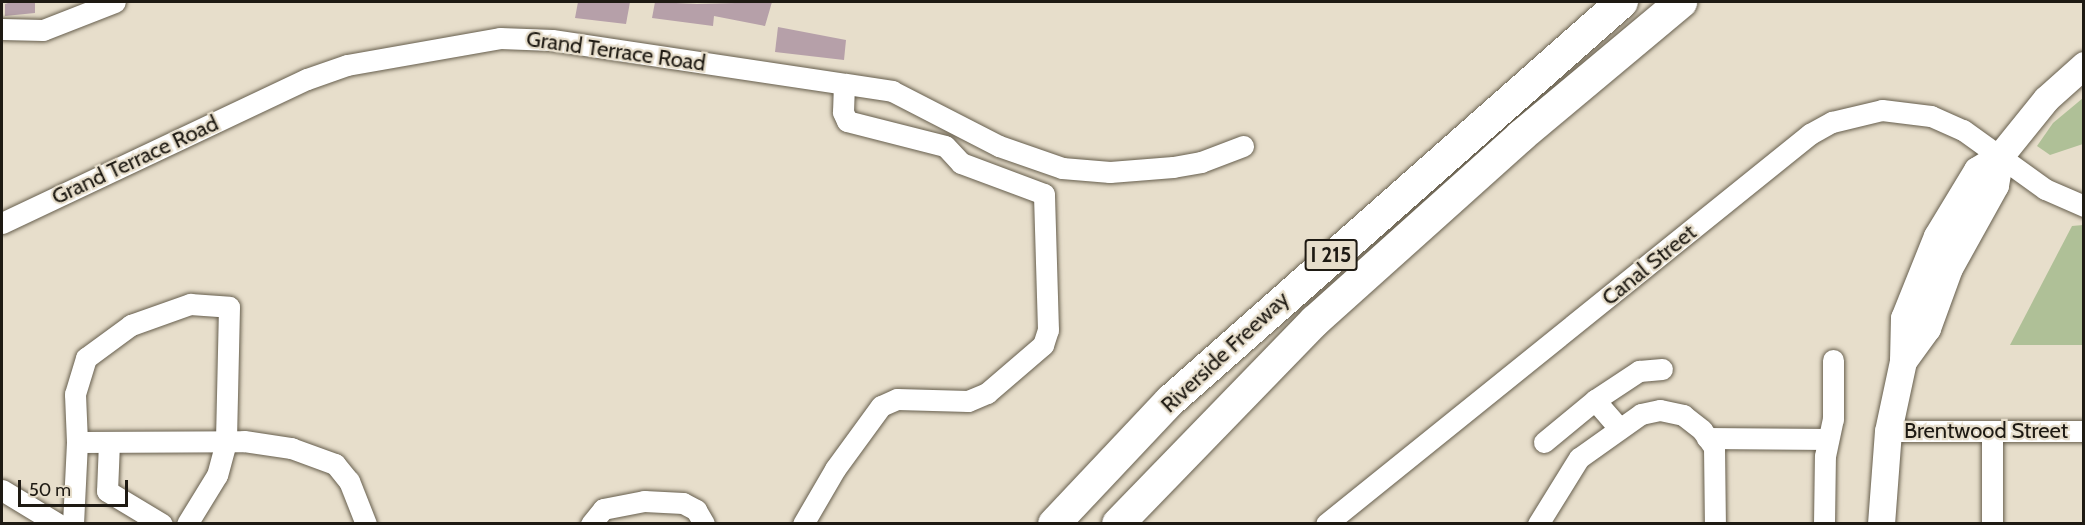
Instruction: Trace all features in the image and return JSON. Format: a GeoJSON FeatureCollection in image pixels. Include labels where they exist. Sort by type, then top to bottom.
{"type":"FeatureCollection","features":[{"type":"Feature","properties":{"kind":"highway","name":"Riverside Freeway"},"geometry":{"type":"LineString","coordinates":[[1054,524],[1170,401],[1622,2]]}},
{"type":"Feature","properties":{"kind":"highway","name":"Riverside Freeway"},"geometry":{"type":"LineString","coordinates":[[1118,524],[1315,321],[1521,136],[1681,2]]}},
{"type":"Feature","properties":{"kind":"main road"},"geometry":{"type":"LineString","coordinates":[[1881,524],[1888,431],[1903,361],[1927,328],[1949,268],[1995,185],[2000,156],[2046,99],[2084,65]]}},
{"type":"Feature","properties":{"kind":"street"},"geometry":{"type":"LineString","coordinates":[[2,29],[43,30],[115,2]]}},
{"type":"Feature","properties":{"kind":"street","name":"Grand Terrace Road"},"geometry":{"type":"LineString","coordinates":[[2,223],[307,79],[347,65],[483,39],[552,40],[892,91],[999,146],[1062,168],[1110,172],[1173,167],[1201,162],[1243,146]]}},
{"type":"Feature","properties":{"kind":"street"},"geometry":{"type":"LineString","coordinates":[[803,524],[835,469],[881,406],[897,399],[968,401],[987,393],[1043,345],[1048,330],[1044,194],[961,164],[945,146],[847,121],[843,112],[844,84]]}},
{"type":"Feature","properties":{"kind":"street","name":"Canal Street"},"geometry":{"type":"LineString","coordinates":[[1326,524],[1810,134],[1832,122],[1882,110],[1908,111],[1947,122],[2000,156]]}},
{"type":"Feature","properties":{"kind":"street"},"geometry":{"type":"LineString","coordinates":[[2000,156],[2045,189],[2084,206]]}},
{"type":"Feature","properties":{"kind":"street"},"geometry":{"type":"LineString","coordinates":[[73,524],[75,394],[86,358],[131,325],[190,304],[229,307],[226,442],[217,476],[187,524]]}},
{"type":"Feature","properties":{"kind":"street"},"geometry":{"type":"LineString","coordinates":[[1824,524],[1828,439],[1833,419],[1833,360]]}},
{"type":"Feature","properties":{"kind":"street"},"geometry":{"type":"LineString","coordinates":[[1544,442],[1595,400],[1638,371],[1662,369]]}},
{"type":"Feature","properties":{"kind":"street"},"geometry":{"type":"LineString","coordinates":[[1595,400],[1619,428]]}},
{"type":"Feature","properties":{"kind":"street"},"geometry":{"type":"LineString","coordinates":[[1538,524],[1579,458],[1641,414],[1660,410],[1683,415],[1714,447],[1717,473],[1715,524]]}},
{"type":"Feature","properties":{"kind":"street","name":"Brentwood Street"},"geometry":{"type":"LineString","coordinates":[[1888,431],[2084,431]]}},
{"type":"Feature","properties":{"kind":"street"},"geometry":{"type":"LineString","coordinates":[[1992,431],[1992,524]]}},
{"type":"Feature","properties":{"kind":"street"},"geometry":{"type":"LineString","coordinates":[[1707,438],[1828,439]]}},
{"type":"Feature","properties":{"kind":"street"},"geometry":{"type":"LineString","coordinates":[[76,442],[226,442],[291,448],[335,464],[349,481],[366,524]]}},
{"type":"Feature","properties":{"kind":"street"},"geometry":{"type":"LineString","coordinates":[[109,442],[107,491],[162,524]]}},
{"type":"Feature","properties":{"kind":"street"},"geometry":{"type":"LineString","coordinates":[[2,490],[58,524]]}},
{"type":"Feature","properties":{"kind":"street"},"geometry":{"type":"LineString","coordinates":[[591,524],[603,509],[667,501],[696,510],[705,524]]}},
{"type":"Feature","properties":{"kind":"green space"},"geometry":{"type":"Polygon","coordinates":[[[2083,98],[2083,144],[2050,155],[2037,146],[2053,123],[2083,98]]]}},
{"type":"Feature","properties":{"kind":"green space"},"geometry":{"type":"Polygon","coordinates":[[[2083,225],[2083,345],[2010,345],[2072,226],[2083,225]]]}},
{"type":"Feature","properties":{"kind":"building"},"geometry":{"type":"Polygon","coordinates":[[[35,2],[35,13],[5,16],[5,4],[35,2]]]}},
{"type":"Feature","properties":{"kind":"building"},"geometry":{"type":"Polygon","coordinates":[[[578,2],[630,2],[626,24],[575,18],[578,2]]]}},
{"type":"Feature","properties":{"kind":"building"},"geometry":{"type":"Polygon","coordinates":[[[655,2],[697,4],[772,2],[765,26],[714,16],[713,26],[652,18],[655,2]]]}},
{"type":"Feature","properties":{"kind":"building"},"geometry":{"type":"Polygon","coordinates":[[[778,27],[846,40],[844,60],[775,52],[778,27]]]}}]}
